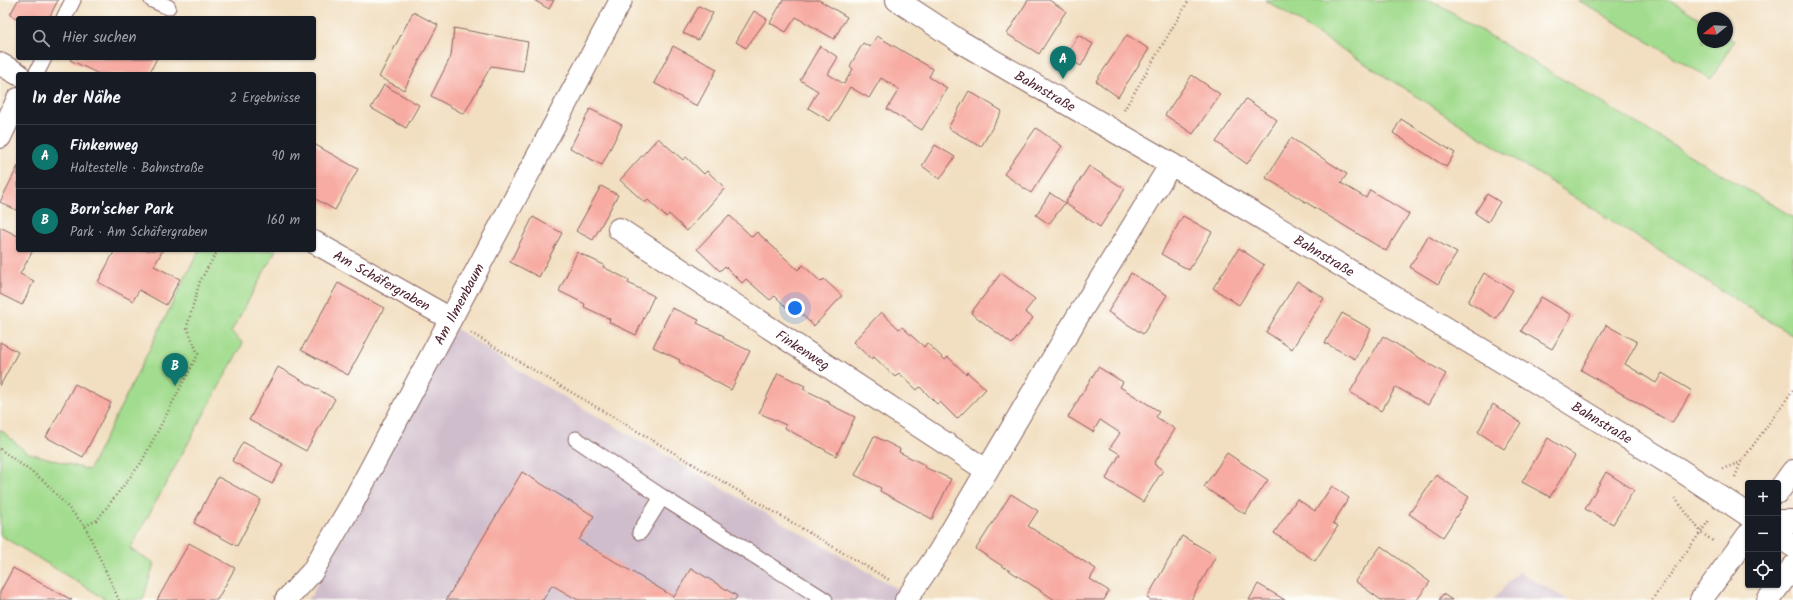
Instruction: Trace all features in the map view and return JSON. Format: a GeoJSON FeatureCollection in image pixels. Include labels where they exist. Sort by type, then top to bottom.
{"type":"FeatureCollection","features":[{"type":"Feature","properties":{"kind":"street","name":"Am Ilmenbaum"},"geometry":{"type":"LineString","coordinates":[[286,600],[312,572],[352,504],[449,318],[621,0]]}},
{"type":"Feature","properties":{"kind":"street","name":"Bahnstraße"},"geometry":{"type":"LineString","coordinates":[[897,0],[961,42],[1171,164],[1521,372],[1726,499],[1745,513]]}},
{"type":"Feature","properties":{"kind":"street"},"geometry":{"type":"LineString","coordinates":[[0,64],[16,73]]}},
{"type":"Feature","properties":{"kind":"street"},"geometry":{"type":"LineString","coordinates":[[0,136],[16,103]]}},
{"type":"Feature","properties":{"kind":"street"},"geometry":{"type":"LineString","coordinates":[[914,598],[986,470],[1171,164]]}},
{"type":"Feature","properties":{"kind":"street","name":"Finkenweg"},"geometry":{"type":"LineString","coordinates":[[619,229],[986,470]]}},
{"type":"Feature","properties":{"kind":"street","name":"Am Schäfergraben"},"geometry":{"type":"LineString","coordinates":[[316,243],[449,318]]}},
{"type":"Feature","properties":{"kind":"street"},"geometry":{"type":"LineString","coordinates":[[1781,488],[1793,471]]}},
{"type":"Feature","properties":{"kind":"street"},"geometry":{"type":"LineString","coordinates":[[1781,521],[1793,521]]}},
{"type":"Feature","properties":{"kind":"street"},"geometry":{"type":"LineString","coordinates":[[1781,538],[1793,546]]}},
{"type":"Feature","properties":{"kind":"street"},"geometry":{"type":"LineString","coordinates":[[1701,600],[1745,539]]}},
{"type":"Feature","properties":{"kind":"street"},"geometry":{"type":"LineString","coordinates":[[1768,600],[1793,567]]}},
{"type":"Feature","properties":{"kind":"lane"},"geometry":{"type":"LineString","coordinates":[[65,16],[73,0]]}},
{"type":"Feature","properties":{"kind":"lane"},"geometry":{"type":"LineString","coordinates":[[152,0],[168,7]]}},
{"type":"Feature","properties":{"kind":"lane"},"geometry":{"type":"LineString","coordinates":[[37,72],[43,60]]}},
{"type":"Feature","properties":{"kind":"lane"},"geometry":{"type":"LineString","coordinates":[[576,439],[662,497],[825,600]]}},
{"type":"Feature","properties":{"kind":"lane"},"geometry":{"type":"LineString","coordinates":[[640,532],[662,497]]}},
{"type":"Feature","properties":{"kind":"path"},"geometry":{"type":"LineString","coordinates":[[1112,130],[1189,0]]}},
{"type":"Feature","properties":{"kind":"path"},"geometry":{"type":"LineString","coordinates":[[86,526],[97,520],[142,463],[198,354],[187,327],[200,281],[217,252]]}},
{"type":"Feature","properties":{"kind":"path"},"geometry":{"type":"LineString","coordinates":[[449,318],[476,336],[914,598]]}},
{"type":"Feature","properties":{"kind":"path"},"geometry":{"type":"LineString","coordinates":[[1652,600],[1726,499],[1741,462],[1793,390]]}},
{"type":"Feature","properties":{"kind":"path"},"geometry":{"type":"LineString","coordinates":[[0,449],[44,481],[86,526],[119,600]]}},
{"type":"Feature","properties":{"kind":"shaded area"},"geometry":{"type":"Polygon","coordinates":[[[455,328],[531,378],[917,600],[307,600],[311,596],[455,328]]]}},
{"type":"Feature","properties":{"kind":"shaded area"},"geometry":{"type":"Polygon","coordinates":[[[1518,571],[1568,600],[1493,600],[1518,571]]]}},
{"type":"Feature","properties":{"kind":"green space"},"geometry":{"type":"Polygon","coordinates":[[[1265,0],[1430,0],[1793,217],[1793,336],[1265,0]]]}},
{"type":"Feature","properties":{"kind":"green space"},"geometry":{"type":"Polygon","coordinates":[[[1578,0],[1671,0],[1697,17],[1697,48],[1730,48],[1711,79],[1578,0]]]}},
{"type":"Feature","properties":{"kind":"green space"},"geometry":{"type":"Polygon","coordinates":[[[198,252],[275,252],[231,332],[243,343],[130,549],[154,563],[143,600],[107,600],[0,535],[0,429],[26,452],[89,470],[198,252]]]}},
{"type":"Feature","properties":{"kind":"building"},"geometry":{"type":"Polygon","coordinates":[[[18,0],[58,0],[50,16],[16,16],[16,18],[10,15],[18,0]]]}},
{"type":"Feature","properties":{"kind":"building"},"geometry":{"type":"Polygon","coordinates":[[[534,0],[554,0],[549,9],[534,0]]]}},
{"type":"Feature","properties":{"kind":"building"},"geometry":{"type":"Polygon","coordinates":[[[783,0],[819,0],[847,17],[834,39],[796,17],[786,32],[770,23],[783,0]]]}},
{"type":"Feature","properties":{"kind":"building"},"geometry":{"type":"Polygon","coordinates":[[[1028,0],[1049,0],[1066,11],[1039,54],[1007,34],[1028,0]]]}},
{"type":"Feature","properties":{"kind":"building"},"geometry":{"type":"Polygon","coordinates":[[[699,6],[713,13],[698,40],[683,33],[699,6]]]}},
{"type":"Feature","properties":{"kind":"building"},"geometry":{"type":"Polygon","coordinates":[[[754,11],[767,19],[746,48],[736,42],[754,11]]]}},
{"type":"Feature","properties":{"kind":"building"},"geometry":{"type":"Polygon","coordinates":[[[413,12],[438,25],[404,90],[379,77],[413,12]]]}},
{"type":"Feature","properties":{"kind":"building"},"geometry":{"type":"Polygon","coordinates":[[[454,28],[528,42],[523,71],[491,66],[464,114],[431,96],[451,56],[454,28]]]}},
{"type":"Feature","properties":{"kind":"building"},"geometry":{"type":"Polygon","coordinates":[[[1078,35],[1093,44],[1081,66],[1065,57],[1078,35]]]}},
{"type":"Feature","properties":{"kind":"building"},"geometry":{"type":"Polygon","coordinates":[[[1127,35],[1149,49],[1118,97],[1096,81],[1127,35]]]}},
{"type":"Feature","properties":{"kind":"building"},"geometry":{"type":"Polygon","coordinates":[[[877,36],[933,69],[929,77],[947,88],[922,130],[887,109],[899,89],[881,78],[869,98],[850,87],[830,121],[808,108],[818,91],[800,80],[820,46],[838,57],[828,74],[844,84],[853,69],[850,66],[863,43],[870,47],[877,36]]]}},
{"type":"Feature","properties":{"kind":"building"},"geometry":{"type":"Polygon","coordinates":[[[673,46],[717,69],[697,106],[654,83],[673,46]]]}},
{"type":"Feature","properties":{"kind":"building"},"geometry":{"type":"Polygon","coordinates":[[[70,60],[156,60],[150,72],[95,72],[70,60]]]}},
{"type":"Feature","properties":{"kind":"building"},"geometry":{"type":"Polygon","coordinates":[[[1192,75],[1220,94],[1193,134],[1165,115],[1192,75]]]}},
{"type":"Feature","properties":{"kind":"building"},"geometry":{"type":"Polygon","coordinates":[[[384,85],[419,105],[406,128],[371,108],[384,85]]]}},
{"type":"Feature","properties":{"kind":"building"},"geometry":{"type":"Polygon","coordinates":[[[969,91],[1002,111],[981,147],[948,128],[969,91]]]}},
{"type":"Feature","properties":{"kind":"building"},"geometry":{"type":"Polygon","coordinates":[[[1246,99],[1277,120],[1247,164],[1216,142],[1246,99]]]}},
{"type":"Feature","properties":{"kind":"building"},"geometry":{"type":"Polygon","coordinates":[[[590,109],[622,125],[602,165],[570,148],[590,109]]]}},
{"type":"Feature","properties":{"kind":"building"},"geometry":{"type":"Polygon","coordinates":[[[1401,119],[1455,153],[1446,167],[1393,133],[1401,119]]]}},
{"type":"Feature","properties":{"kind":"building"},"geometry":{"type":"Polygon","coordinates":[[[1036,128],[1062,146],[1031,193],[1004,174],[1036,128]]]}},
{"type":"Feature","properties":{"kind":"building"},"geometry":{"type":"Polygon","coordinates":[[[658,138],[683,160],[686,157],[704,174],[707,171],[725,188],[687,231],[669,214],[666,217],[648,200],[645,203],[620,180],[658,138]]]}},
{"type":"Feature","properties":{"kind":"building"},"geometry":{"type":"Polygon","coordinates":[[[1291,138],[1347,174],[1341,183],[1366,198],[1370,190],[1409,214],[1386,251],[1266,178],[1291,138]]]}},
{"type":"Feature","properties":{"kind":"building"},"geometry":{"type":"Polygon","coordinates":[[[316,145],[358,169],[335,210],[316,199],[316,145]]]}},
{"type":"Feature","properties":{"kind":"building"},"geometry":{"type":"Polygon","coordinates":[[[935,145],[955,157],[940,179],[922,166],[935,145]]]}},
{"type":"Feature","properties":{"kind":"building"},"geometry":{"type":"Polygon","coordinates":[[[1089,166],[1125,189],[1100,227],[1065,203],[1089,166]]]}},
{"type":"Feature","properties":{"kind":"building"},"geometry":{"type":"Polygon","coordinates":[[[16,170],[16,210],[0,202],[16,170]]]}},
{"type":"Feature","properties":{"kind":"building"},"geometry":{"type":"Polygon","coordinates":[[[601,186],[618,195],[593,240],[576,231],[601,186]]]}},
{"type":"Feature","properties":{"kind":"building"},"geometry":{"type":"Polygon","coordinates":[[[1050,193],[1065,203],[1049,224],[1036,215],[1050,193]]]}},
{"type":"Feature","properties":{"kind":"building"},"geometry":{"type":"Polygon","coordinates":[[[1487,194],[1500,202],[1488,222],[1475,213],[1487,194]]]}},
{"type":"Feature","properties":{"kind":"building"},"geometry":{"type":"Polygon","coordinates":[[[729,215],[752,237],[757,232],[798,270],[803,265],[821,282],[824,279],[842,296],[814,326],[796,309],[792,313],[775,296],[770,300],[746,279],[742,283],[725,266],[720,271],[697,249],[729,215]]]}},
{"type":"Feature","properties":{"kind":"building"},"geometry":{"type":"Polygon","coordinates":[[[1183,216],[1212,232],[1189,270],[1161,254],[1183,216]]]}},
{"type":"Feature","properties":{"kind":"building"},"geometry":{"type":"Polygon","coordinates":[[[533,217],[562,233],[539,277],[510,262],[533,217]]]}},
{"type":"Feature","properties":{"kind":"building"},"geometry":{"type":"Polygon","coordinates":[[[0,227],[16,235],[16,252],[32,252],[20,274],[34,281],[22,305],[0,294],[0,227]]]}},
{"type":"Feature","properties":{"kind":"building"},"geometry":{"type":"Polygon","coordinates":[[[1428,236],[1457,253],[1438,284],[1410,267],[1428,236]]]}},
{"type":"Feature","properties":{"kind":"building"},"geometry":{"type":"Polygon","coordinates":[[[1239,248],[1264,265],[1239,305],[1213,288],[1239,248]]]}},
{"type":"Feature","properties":{"kind":"building"},"geometry":{"type":"Polygon","coordinates":[[[114,252],[162,252],[154,266],[180,279],[166,305],[139,290],[133,301],[98,282],[114,252]]]}},
{"type":"Feature","properties":{"kind":"building"},"geometry":{"type":"Polygon","coordinates":[[[577,252],[604,265],[603,267],[629,280],[628,283],[654,296],[636,335],[609,322],[610,319],[584,307],[585,304],[559,291],[577,252]]]}},
{"type":"Feature","properties":{"kind":"building"},"geometry":{"type":"Polygon","coordinates":[[[1001,273],[1035,299],[1025,312],[1033,318],[1012,344],[971,313],[1001,273]]]}},
{"type":"Feature","properties":{"kind":"building"},"geometry":{"type":"Polygon","coordinates":[[[1131,273],[1167,295],[1143,334],[1108,312],[1131,273]]]}},
{"type":"Feature","properties":{"kind":"building"},"geometry":{"type":"Polygon","coordinates":[[[1484,273],[1513,290],[1496,319],[1468,302],[1484,273]]]}},
{"type":"Feature","properties":{"kind":"building"},"geometry":{"type":"Polygon","coordinates":[[[1297,281],[1324,298],[1292,349],[1266,332],[1297,281]]]}},
{"type":"Feature","properties":{"kind":"building"},"geometry":{"type":"Polygon","coordinates":[[[338,283],[384,308],[348,375],[301,350],[338,283]]]}},
{"type":"Feature","properties":{"kind":"building"},"geometry":{"type":"Polygon","coordinates":[[[1541,297],[1572,315],[1552,349],[1521,331],[1541,297]]]}},
{"type":"Feature","properties":{"kind":"building"},"geometry":{"type":"Polygon","coordinates":[[[672,308],[699,320],[697,323],[750,351],[731,390],[679,362],[680,360],[653,347],[672,308]]]}},
{"type":"Feature","properties":{"kind":"building"},"geometry":{"type":"Polygon","coordinates":[[[881,312],[899,329],[902,327],[924,347],[927,343],[945,360],[948,357],[966,374],[967,372],[986,389],[957,419],[940,402],[937,404],[920,387],[917,390],[899,373],[895,377],[874,357],[871,359],[853,342],[881,312]]]}},
{"type":"Feature","properties":{"kind":"building"},"geometry":{"type":"Polygon","coordinates":[[[1342,313],[1371,329],[1355,359],[1325,343],[1342,313]]]}},
{"type":"Feature","properties":{"kind":"building"},"geometry":{"type":"Polygon","coordinates":[[[1606,325],[1637,342],[1625,364],[1656,383],[1662,373],[1692,391],[1672,423],[1581,370],[1606,325]]]}},
{"type":"Feature","properties":{"kind":"building"},"geometry":{"type":"Polygon","coordinates":[[[1383,336],[1446,374],[1428,405],[1396,387],[1381,411],[1350,392],[1383,336]]]}},
{"type":"Feature","properties":{"kind":"building"},"geometry":{"type":"Polygon","coordinates":[[[0,342],[18,352],[0,386],[0,342]]]}},
{"type":"Feature","properties":{"kind":"building"},"geometry":{"type":"Polygon","coordinates":[[[278,367],[335,399],[306,451],[249,420],[278,367]]]}},
{"type":"Feature","properties":{"kind":"building"},"geometry":{"type":"Polygon","coordinates":[[[1098,367],[1123,382],[1120,387],[1159,411],[1156,417],[1175,429],[1154,464],[1163,470],[1143,502],[1106,479],[1120,454],[1110,448],[1120,433],[1100,420],[1093,432],[1068,417],[1098,367]]]}},
{"type":"Feature","properties":{"kind":"building"},"geometry":{"type":"Polygon","coordinates":[[[778,373],[805,386],[803,389],[830,402],[829,404],[855,417],[836,456],[785,428],[786,425],[759,413],[778,373]]]}},
{"type":"Feature","properties":{"kind":"building"},"geometry":{"type":"Polygon","coordinates":[[[75,384],[111,403],[83,457],[46,437],[75,384]]]}},
{"type":"Feature","properties":{"kind":"building"},"geometry":{"type":"Polygon","coordinates":[[[1493,404],[1521,423],[1504,449],[1478,432],[1493,404]]]}},
{"type":"Feature","properties":{"kind":"building"},"geometry":{"type":"Polygon","coordinates":[[[874,436],[900,449],[899,452],[925,465],[924,467],[951,479],[932,519],[880,491],[881,488],[855,475],[874,436]]]}},
{"type":"Feature","properties":{"kind":"building"},"geometry":{"type":"Polygon","coordinates":[[[1548,438],[1575,456],[1550,497],[1522,482],[1548,438]]]}},
{"type":"Feature","properties":{"kind":"building"},"geometry":{"type":"Polygon","coordinates":[[[243,442],[283,464],[272,484],[232,461],[243,442]]]}},
{"type":"Feature","properties":{"kind":"building"},"geometry":{"type":"Polygon","coordinates":[[[1227,453],[1268,480],[1245,514],[1204,487],[1227,453]]]}},
{"type":"Feature","properties":{"kind":"building"},"geometry":{"type":"Polygon","coordinates":[[[522,472],[594,516],[579,540],[674,597],[691,568],[737,596],[735,600],[578,600],[552,585],[543,600],[446,600],[522,472]]]}},
{"type":"Feature","properties":{"kind":"building"},"geometry":{"type":"Polygon","coordinates":[[[1606,472],[1634,490],[1613,524],[1585,509],[1606,472]]]}},
{"type":"Feature","properties":{"kind":"building"},"geometry":{"type":"Polygon","coordinates":[[[1436,475],[1469,497],[1443,537],[1409,514],[1436,475]]]}},
{"type":"Feature","properties":{"kind":"building"},"geometry":{"type":"Polygon","coordinates":[[[218,477],[261,500],[237,546],[194,523],[218,477]]]}},
{"type":"Feature","properties":{"kind":"building"},"geometry":{"type":"Polygon","coordinates":[[[1332,486],[1349,498],[1333,523],[1338,526],[1315,561],[1274,533],[1297,499],[1315,511],[1332,486]]]}},
{"type":"Feature","properties":{"kind":"building"},"geometry":{"type":"Polygon","coordinates":[[[1011,494],[1038,511],[1028,526],[1096,569],[1090,579],[1109,591],[1104,600],[1055,600],[976,549],[1011,494]]]}},
{"type":"Feature","properties":{"kind":"building"},"geometry":{"type":"Polygon","coordinates":[[[1182,536],[1216,556],[1191,600],[1150,600],[1147,598],[1182,536]]]}},
{"type":"Feature","properties":{"kind":"building"},"geometry":{"type":"Polygon","coordinates":[[[189,543],[235,568],[217,600],[157,600],[189,543]]]}},
{"type":"Feature","properties":{"kind":"building"},"geometry":{"type":"Polygon","coordinates":[[[1381,546],[1430,582],[1417,600],[1381,600],[1355,581],[1381,546]]]}},
{"type":"Feature","properties":{"kind":"building"},"geometry":{"type":"Polygon","coordinates":[[[13,568],[72,600],[0,600],[0,592],[13,568]]]}},
{"type":"Feature","properties":{"kind":"building"},"geometry":{"type":"Polygon","coordinates":[[[1258,584],[1285,600],[1249,600],[1258,584]]]}},
{"type":"Feature","properties":{"kind":"building"},"geometry":{"type":"Polygon","coordinates":[[[1443,594],[1452,600],[1439,600],[1443,594]]]}},
{"type":"Feature","properties":{"kind":"place","name":"Finkenweg"},"geometry":{"type":"Point","coordinates":[1063,79]}},
{"type":"Feature","properties":{"kind":"place","name":"Born'scher Park"},"geometry":{"type":"Point","coordinates":[175,386]}}]}
